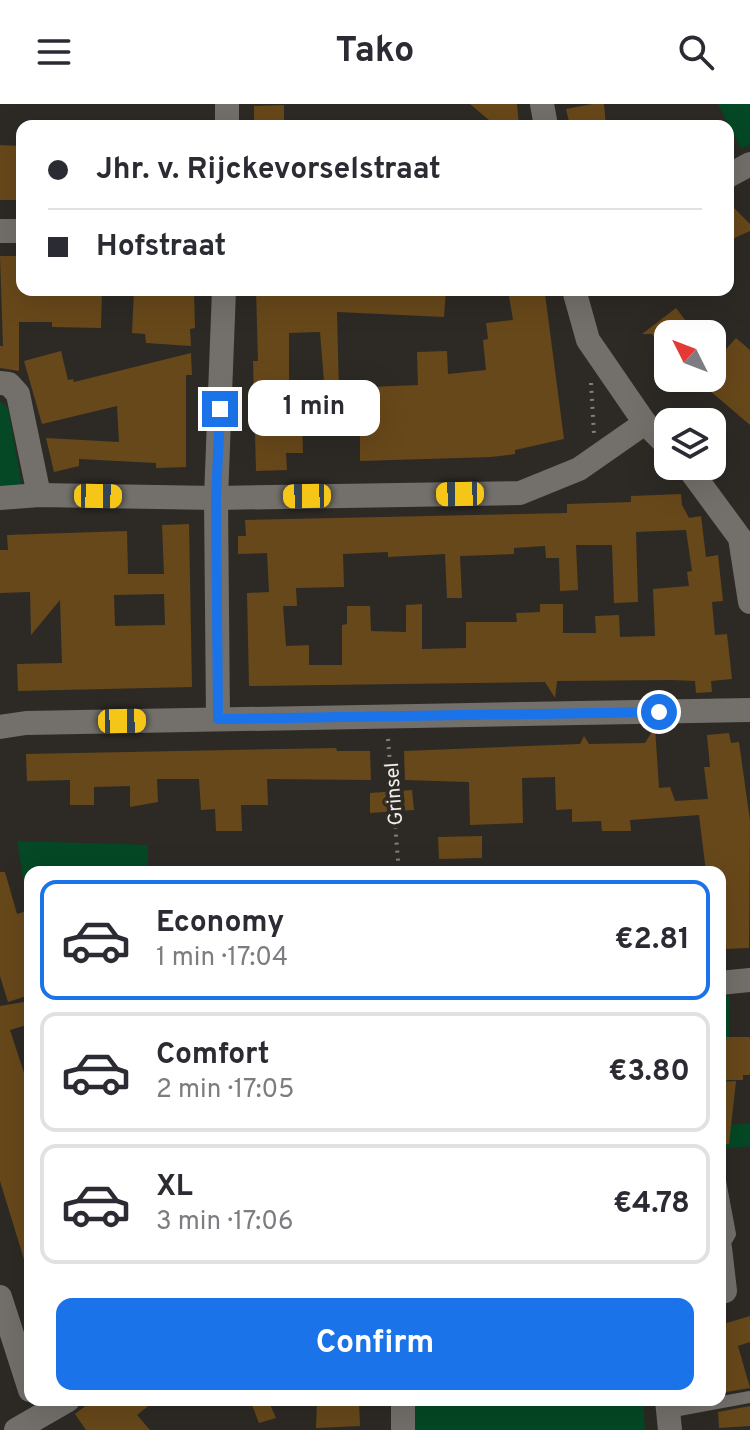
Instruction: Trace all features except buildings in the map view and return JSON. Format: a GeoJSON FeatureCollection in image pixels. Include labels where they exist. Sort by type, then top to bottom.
{"type":"FeatureCollection","features":[{"type":"Feature","properties":{"kind":"street"},"geometry":{"type":"LineString","coordinates":[[218,719],[216,498],[224,296]]}},
{"type":"Feature","properties":{"kind":"street"},"geometry":{"type":"LineString","coordinates":[[576,296],[588,340],[654,432]]}},
{"type":"Feature","properties":{"kind":"street"},"geometry":{"type":"LineString","coordinates":[[0,383],[9,384],[18,394],[39,495]]}},
{"type":"Feature","properties":{"kind":"street"},"geometry":{"type":"LineString","coordinates":[[0,498],[39,495],[216,498],[520,493],[579,469],[645,423]]}},
{"type":"Feature","properties":{"kind":"street"},"geometry":{"type":"LineString","coordinates":[[697,480],[740,538],[750,602]]}},
{"type":"Feature","properties":{"kind":"street"},"geometry":{"type":"LineString","coordinates":[[0,727],[26,723],[750,710]]}},
{"type":"Feature","properties":{"kind":"street"},"geometry":{"type":"LineString","coordinates":[[726,982],[750,980]]}},
{"type":"Feature","properties":{"kind":"street"},"geometry":{"type":"LineString","coordinates":[[0,1297],[24,1371]]}},
{"type":"Feature","properties":{"kind":"street"},"geometry":{"type":"LineString","coordinates":[[403,1406],[403,1430]]}},
{"type":"Feature","properties":{"kind":"street"},"geometry":{"type":"LineString","coordinates":[[16,1430],[42,1416]]}},
{"type":"Feature","properties":{"kind":"lane"},"geometry":{"type":"LineString","coordinates":[[726,1213],[730,1234],[726,1240]]}},
{"type":"Feature","properties":{"kind":"lane"},"geometry":{"type":"LineString","coordinates":[[726,1402],[750,1397]]}},
{"type":"Feature","properties":{"kind":"lane"},"geometry":{"type":"LineString","coordinates":[[668,1414],[707,1406]]}},
{"type":"Feature","properties":{"kind":"path"},"geometry":{"type":"LineString","coordinates":[[588,340],[596,457]]}},
{"type":"Feature","properties":{"kind":"path","name":"Grinsel"},"geometry":{"type":"LineString","coordinates":[[387,716],[399,866]]}},
{"type":"Feature","properties":{"kind":"green space"},"geometry":{"type":"Polygon","coordinates":[[[718,104],[750,104],[750,144],[741,149],[734,135],[734,120],[726,120],[718,104]]]}},
{"type":"Feature","properties":{"kind":"green space"},"geometry":{"type":"Polygon","coordinates":[[[0,401],[8,408],[23,493],[0,494],[0,401]]]}},
{"type":"Feature","properties":{"kind":"green space"},"geometry":{"type":"Polygon","coordinates":[[[17,841],[148,845],[148,866],[24,866],[24,882],[17,841]]]}},
{"type":"Feature","properties":{"kind":"green space"},"geometry":{"type":"Polygon","coordinates":[[[726,996],[730,996],[727,1122],[734,1125],[750,1123],[750,1146],[726,1148],[726,996]]]}},
{"type":"Feature","properties":{"kind":"green space"},"geometry":{"type":"Polygon","coordinates":[[[414,1406],[643,1406],[645,1430],[415,1430],[414,1406]]]}},
{"type":"Feature","properties":{"kind":"route"},"geometry":{"type":"LineString","coordinates":[[220,409],[216,498],[218,719],[659,712]]}}]}
